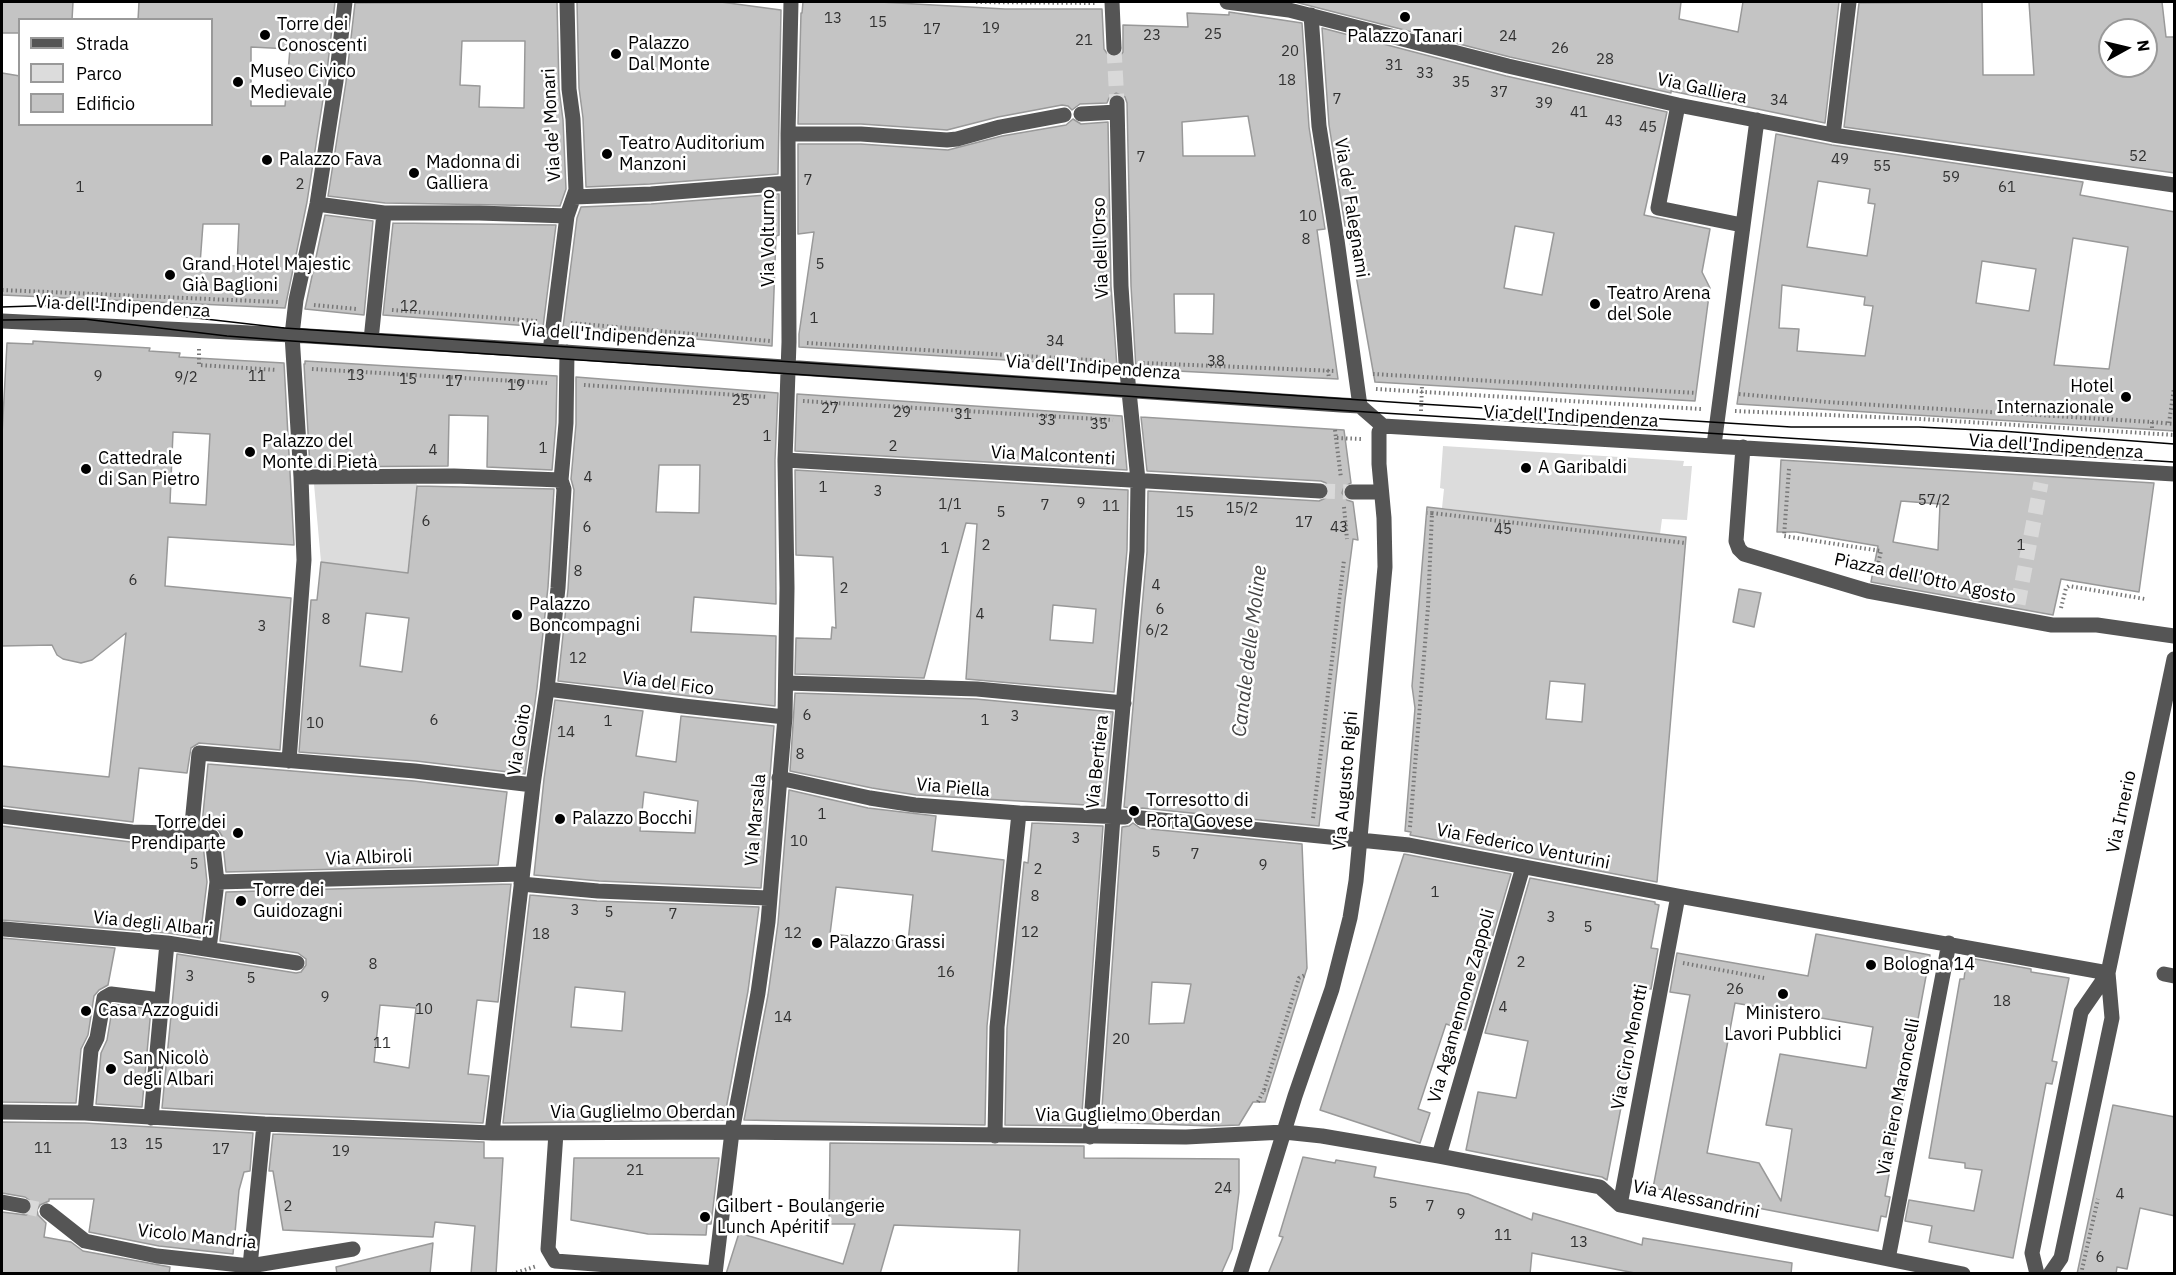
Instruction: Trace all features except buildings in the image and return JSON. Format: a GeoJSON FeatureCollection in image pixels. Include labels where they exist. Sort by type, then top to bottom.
{"type":"FeatureCollection","features":[{"type":"Feature","properties":{"kind":"street"},"geometry":{"type":"LineString","coordinates":[[288,761],[304,560],[302,477],[292,335],[296,300],[317,204],[336,81],[345,2]]}},
{"type":"Feature","properties":{"kind":"street","name":"Via de' Monari"},"geometry":{"type":"LineString","coordinates":[[550,351],[567,216],[574,197],[567,2]]}},
{"type":"Feature","properties":{"kind":"street","name":"Via Volturno"},"geometry":{"type":"LineString","coordinates":[[788,367],[788,134],[791,2]]}},
{"type":"Feature","properties":{"kind":"street"},"geometry":{"type":"LineString","coordinates":[[1112,2],[1114,48]]}},
{"type":"Feature","properties":{"kind":"street","name":"Via Galliera"},"geometry":{"type":"LineString","coordinates":[[1227,2],[1263,5],[1311,15],[1508,66],[1678,105],[1833,135],[2175,186]]}},
{"type":"Feature","properties":{"kind":"street"},"geometry":{"type":"LineString","coordinates":[[1833,135],[1849,2]]}},
{"type":"Feature","properties":{"kind":"street","name":"Via de' Falegnami"},"geometry":{"type":"LineString","coordinates":[[1311,15],[1319,126],[1360,406]]}},
{"type":"Feature","properties":{"kind":"street"},"geometry":{"type":"LineString","coordinates":[[1678,105],[1658,208],[1742,225]]}},
{"type":"Feature","properties":{"kind":"street","name":"Via dell'Orso"},"geometry":{"type":"LineString","coordinates":[[1081,114],[1117,108],[1122,286],[1130,390]]}},
{"type":"Feature","properties":{"kind":"street"},"geometry":{"type":"LineString","coordinates":[[788,134],[861,134],[947,140],[1064,115]]}},
{"type":"Feature","properties":{"kind":"street"},"geometry":{"type":"LineString","coordinates":[[1714,445],[1757,120]]}},
{"type":"Feature","properties":{"kind":"street"},"geometry":{"type":"LineString","coordinates":[[574,197],[651,194],[788,183]]}},
{"type":"Feature","properties":{"kind":"street"},"geometry":{"type":"LineString","coordinates":[[317,204],[384,213],[567,216]]}},
{"type":"Feature","properties":{"kind":"street"},"geometry":{"type":"LineString","coordinates":[[371,340],[384,213]]}},
{"type":"Feature","properties":{"kind":"street","name":"Via dell'Indipendenza"},"geometry":{"type":"LineString","coordinates":[[2,321],[292,335],[567,352],[1360,406]]}},
{"type":"Feature","properties":{"kind":"street","name":"Via Goito"},"geometry":{"type":"LineString","coordinates":[[492,1133],[558,588],[564,489],[561,480],[566,423],[567,352]]}},
{"type":"Feature","properties":{"kind":"street","name":"Via Marsala"},"geometry":{"type":"LineString","coordinates":[[715,1273],[732,1132],[758,993],[768,922],[768,898],[785,717],[787,588],[785,460],[788,367]]}},
{"type":"Feature","properties":{"kind":"street","name":"Via Bertiera"},"geometry":{"type":"LineString","coordinates":[[1090,1137],[1126,817],[1124,703],[1137,551],[1138,480],[1130,390]]}},
{"type":"Feature","properties":{"kind":"street"},"geometry":{"type":"LineString","coordinates":[[1360,406],[1383,426]]}},
{"type":"Feature","properties":{"kind":"street","name":"Via dell'Indipendenza"},"geometry":{"type":"LineString","coordinates":[[1383,426],[2175,474]]}},
{"type":"Feature","properties":{"kind":"street","name":"Via Augusto Righi"},"geometry":{"type":"LineString","coordinates":[[1240,1274],[1332,989],[1342,953],[1356,881],[1385,567],[1379,440],[1379,432],[1383,426]]}},
{"type":"Feature","properties":{"kind":"street","name":"Piazza dell'Otto Agosto"},"geometry":{"type":"LineString","coordinates":[[1743,447],[1736,541],[1738,549],[1744,554],[1868,591],[2052,625],[2104,625],[2175,636]]}},
{"type":"Feature","properties":{"kind":"street","name":"Via Malcontenti"},"geometry":{"type":"LineString","coordinates":[[785,460],[1320,491]]}},
{"type":"Feature","properties":{"kind":"street"},"geometry":{"type":"LineString","coordinates":[[302,477],[454,476],[561,480]]}},
{"type":"Feature","properties":{"kind":"street"},"geometry":{"type":"LineString","coordinates":[[1352,492],[1381,492]]}},
{"type":"Feature","properties":{"kind":"street","name":"Via Irnerio"},"geometry":{"type":"LineString","coordinates":[[2050,1274],[2061,1258],[2112,1018],[2108,973],[2175,659]]}},
{"type":"Feature","properties":{"kind":"street"},"geometry":{"type":"LineString","coordinates":[[786,683],[977,689],[1124,703]]}},
{"type":"Feature","properties":{"kind":"street","name":"Via del Fico"},"geometry":{"type":"LineString","coordinates":[[547,688],[785,717]]}},
{"type":"Feature","properties":{"kind":"street"},"geometry":{"type":"LineString","coordinates":[[191,834],[199,753],[415,771],[533,785]]}},
{"type":"Feature","properties":{"kind":"street","name":"Via Piella"},"geometry":{"type":"LineString","coordinates":[[779,778],[870,798],[951,808],[1126,817],[1360,840]]}},
{"type":"Feature","properties":{"kind":"street"},"geometry":{"type":"LineString","coordinates":[[995,1136],[997,1027],[1019,813]]}},
{"type":"Feature","properties":{"kind":"street"},"geometry":{"type":"LineString","coordinates":[[2,816],[132,832],[209,834],[212,837],[217,882],[209,949]]}},
{"type":"Feature","properties":{"kind":"street","name":"Via Federico Venturini"},"geometry":{"type":"LineString","coordinates":[[1360,840],[1409,845],[1678,896]]}},
{"type":"Feature","properties":{"kind":"street","name":"Via Agamennone Zappoli"},"geometry":{"type":"LineString","coordinates":[[1439,1156],[1523,867]]}},
{"type":"Feature","properties":{"kind":"street","name":"Via Albiroli"},"geometry":{"type":"LineString","coordinates":[[217,882],[522,879],[598,891],[768,898]]}},
{"type":"Feature","properties":{"kind":"street"},"geometry":{"type":"LineString","coordinates":[[1678,896],[2108,973]]}},
{"type":"Feature","properties":{"kind":"street","name":"Via Ciro Menotti"},"geometry":{"type":"LineString","coordinates":[[1620,1205],[1678,896]]}},
{"type":"Feature","properties":{"kind":"street","name":"Via degli Albari"},"geometry":{"type":"LineString","coordinates":[[4,929],[167,943],[297,963]]}},
{"type":"Feature","properties":{"kind":"street"},"geometry":{"type":"LineString","coordinates":[[151,1118],[167,943]]}},
{"type":"Feature","properties":{"kind":"street","name":"Via Piero Maroncelli"},"geometry":{"type":"LineString","coordinates":[[1888,1259],[1948,943]]}},
{"type":"Feature","properties":{"kind":"street","name":"Via Irnerio"},"geometry":{"type":"LineString","coordinates":[[2037,1274],[2032,1253],[2081,1012],[2108,973]]}},
{"type":"Feature","properties":{"kind":"street"},"geometry":{"type":"LineString","coordinates":[[85,1113],[91,1050],[97,1038],[104,998],[111,994],[161,1000]]}},
{"type":"Feature","properties":{"kind":"street","name":"Via Guglielmo Oberdan"},"geometry":{"type":"LineString","coordinates":[[2,1112],[85,1113],[264,1124],[492,1133],[732,1132],[1186,1137],[1284,1132]]}},
{"type":"Feature","properties":{"kind":"street"},"geometry":{"type":"LineString","coordinates":[[250,1266],[264,1124]]}},
{"type":"Feature","properties":{"kind":"street","name":"Via Alessandrini"},"geometry":{"type":"LineString","coordinates":[[1284,1132],[1322,1136],[1439,1156],[1600,1187],[1620,1205],[1963,1274]]}},
{"type":"Feature","properties":{"kind":"street"},"geometry":{"type":"LineString","coordinates":[[555,1133],[548,1249],[555,1260],[715,1273]]}},
{"type":"Feature","properties":{"kind":"street"},"geometry":{"type":"LineString","coordinates":[[2,1202],[23,1206]]}},
{"type":"Feature","properties":{"kind":"street","name":"Vicolo Mandria"},"geometry":{"type":"LineString","coordinates":[[47,1211],[85,1241],[157,1256],[250,1266],[353,1249]]}},
{"type":"Feature","properties":{"kind":"path"},"geometry":{"type":"LineString","coordinates":[[976,2],[1100,2]]}},
{"type":"Feature","properties":{"kind":"path"},"geometry":{"type":"LineString","coordinates":[[2,290],[279,302],[281,298],[285,299]]}},
{"type":"Feature","properties":{"kind":"path"},"geometry":{"type":"LineString","coordinates":[[309,302],[316,306],[552,322],[789,342],[1117,362]]}},
{"type":"Feature","properties":{"kind":"path"},"geometry":{"type":"LineString","coordinates":[[199,358],[199,365],[288,370]]}},
{"type":"Feature","properties":{"kind":"path"},"geometry":{"type":"LineString","coordinates":[[1136,363],[1337,371]]}},
{"type":"Feature","properties":{"kind":"path"},"geometry":{"type":"LineString","coordinates":[[306,369],[556,383]]}},
{"type":"Feature","properties":{"kind":"path"},"geometry":{"type":"LineString","coordinates":[[1328,370],[1329,379]]}},
{"type":"Feature","properties":{"kind":"path"},"geometry":{"type":"LineString","coordinates":[[1374,374],[1696,393]]}},
{"type":"Feature","properties":{"kind":"path"},"geometry":{"type":"LineString","coordinates":[[577,385],[769,397]]}},
{"type":"Feature","properties":{"kind":"path"},"geometry":{"type":"LineString","coordinates":[[1358,388],[1718,410],[1921,418],[2175,435]]}},
{"type":"Feature","properties":{"kind":"path"},"geometry":{"type":"LineString","coordinates":[[1738,394],[1827,402],[2172,424],[2175,388]]}},
{"type":"Feature","properties":{"kind":"path"},"geometry":{"type":"LineString","coordinates":[[800,401],[1120,421]]}},
{"type":"Feature","properties":{"kind":"path"},"geometry":{"type":"LineString","coordinates":[[2152,422],[2152,429]]}},
{"type":"Feature","properties":{"kind":"path"},"geometry":{"type":"LineString","coordinates":[[1335,430],[1336,438],[1345,438]]}},
{"type":"Feature","properties":{"kind":"path"},"geometry":{"type":"LineString","coordinates":[[1800,468],[1789,467],[1785,536],[1881,551],[1875,578]]}},
{"type":"Feature","properties":{"kind":"path"},"geometry":{"type":"LineString","coordinates":[[1410,832],[1428,607],[1429,513],[1685,543]]}},
{"type":"Feature","properties":{"kind":"path"},"geometry":{"type":"LineString","coordinates":[[1313,826],[1344,560]]}},
{"type":"Feature","properties":{"kind":"path"},"geometry":{"type":"LineString","coordinates":[[2057,612],[2061,609],[2066,588],[2069,586],[2145,599]]}},
{"type":"Feature","properties":{"kind":"path"},"geometry":{"type":"LineString","coordinates":[[1682,963],[1764,978]]}},
{"type":"Feature","properties":{"kind":"path"},"geometry":{"type":"LineString","coordinates":[[1258,1102],[1266,1090],[1299,978],[1305,975]]}},
{"type":"Feature","properties":{"kind":"path"},"geometry":{"type":"LineString","coordinates":[[2081,1274],[2098,1200]]}},
{"type":"Feature","properties":{"kind":"path"},"geometry":{"type":"LineString","coordinates":[[512,1274],[555,1260]]}},
{"type":"Feature","properties":{"kind":"green space"},"geometry":{"type":"Polygon","coordinates":[[[1443,446],[1684,461],[1683,466],[1692,466],[1687,520],[1662,519],[1660,534],[1442,508],[1444,489],[1440,488],[1443,446]]]}},
{"type":"Feature","properties":{"kind":"green space"},"geometry":{"type":"Polygon","coordinates":[[[417,483],[410,548],[437,576],[321,562],[314,484],[417,483]]]}},
{"type":"Feature","properties":{"kind":"tunnel"},"geometry":{"type":"LineString","coordinates":[[1114,48],[1117,103]]}},
{"type":"Feature","properties":{"kind":"tunnel"},"geometry":{"type":"LineString","coordinates":[[2018,604],[2041,483]]}},
{"type":"Feature","properties":{"kind":"tunnel"},"geometry":{"type":"LineString","coordinates":[[1320,491],[1352,492]]}},
{"type":"Feature","properties":{"kind":"tunnel"},"geometry":{"type":"LineString","coordinates":[[23,1206],[47,1211]]}},
{"type":"Feature","properties":{"kind":"tram line"},"geometry":{"type":"LineString","coordinates":[[2,307],[63,305],[109,308],[284,328],[1421,404],[1791,427],[1919,427],[2001,431],[2174,444]]}},
{"type":"Feature","properties":{"kind":"tram line"},"geometry":{"type":"LineString","coordinates":[[2,320],[84,319],[227,336],[292,341],[1367,412],[2174,462]]}},
{"type":"Feature","properties":{"kind":"place","name":"Palazzo Tanari"},"geometry":{"type":"Point","coordinates":[1405,17]}},
{"type":"Feature","properties":{"kind":"place","name":"Torre dei Conoscenti"},"geometry":{"type":"Point","coordinates":[265,35]}},
{"type":"Feature","properties":{"kind":"place","name":"Palazzo Dal Monte"},"geometry":{"type":"Point","coordinates":[616,54]}},
{"type":"Feature","properties":{"kind":"place","name":"Museo Civico Medievale"},"geometry":{"type":"Point","coordinates":[238,82]}},
{"type":"Feature","properties":{"kind":"place","name":"Teatro Auditorium Manzoni"},"geometry":{"type":"Point","coordinates":[607,154]}},
{"type":"Feature","properties":{"kind":"place","name":"Palazzo Fava"},"geometry":{"type":"Point","coordinates":[267,160]}},
{"type":"Feature","properties":{"kind":"place","name":"Madonna di Galliera"},"geometry":{"type":"Point","coordinates":[414,173]}},
{"type":"Feature","properties":{"kind":"place","name":"Grand Hotel Majestic Già Baglioni"},"geometry":{"type":"Point","coordinates":[170,275]}},
{"type":"Feature","properties":{"kind":"place","name":"Teatro Arena del Sole"},"geometry":{"type":"Point","coordinates":[1595,304]}},
{"type":"Feature","properties":{"kind":"place","name":"Hotel Internazionale"},"geometry":{"type":"Point","coordinates":[2126,397]}},
{"type":"Feature","properties":{"kind":"place","name":"Palazzo del Monte di Pietà"},"geometry":{"type":"Point","coordinates":[250,452]}},
{"type":"Feature","properties":{"kind":"place","name":"A Garibaldi"},"geometry":{"type":"Point","coordinates":[1526,468]}},
{"type":"Feature","properties":{"kind":"place","name":"Cattedrale di San Pietro"},"geometry":{"type":"Point","coordinates":[86,469]}},
{"type":"Feature","properties":{"kind":"place","name":"Palazzo Boncompagni"},"geometry":{"type":"Point","coordinates":[517,615]}},
{"type":"Feature","properties":{"kind":"place","name":"Torresotto di Porta Govese"},"geometry":{"type":"Point","coordinates":[1134,811]}},
{"type":"Feature","properties":{"kind":"place","name":"Palazzo Bocchi"},"geometry":{"type":"Point","coordinates":[560,819]}},
{"type":"Feature","properties":{"kind":"place","name":"Torre dei Prendiparte"},"geometry":{"type":"Point","coordinates":[238,833]}},
{"type":"Feature","properties":{"kind":"place","name":"Torre dei Guidozagni"},"geometry":{"type":"Point","coordinates":[241,901]}},
{"type":"Feature","properties":{"kind":"place","name":"Palazzo Grassi"},"geometry":{"type":"Point","coordinates":[817,943]}},
{"type":"Feature","properties":{"kind":"place","name":"Bologna 14"},"geometry":{"type":"Point","coordinates":[1871,965]}},
{"type":"Feature","properties":{"kind":"place","name":"Ministero Lavori Pubblici"},"geometry":{"type":"Point","coordinates":[1783,994]}},
{"type":"Feature","properties":{"kind":"place","name":"Casa Azzoguidi"},"geometry":{"type":"Point","coordinates":[86,1011]}},
{"type":"Feature","properties":{"kind":"place","name":"San Nicolò degli Albari"},"geometry":{"type":"Point","coordinates":[111,1069]}},
{"type":"Feature","properties":{"kind":"place","name":"Gilbert - Boulangerie Lunch Apéritif"},"geometry":{"type":"Point","coordinates":[705,1217]}},
{"type":"Feature","properties":{"kind":"water label","name":"Canale delle Moline"},"geometry":{"type":"Point","coordinates":[1250,651]}}]}
